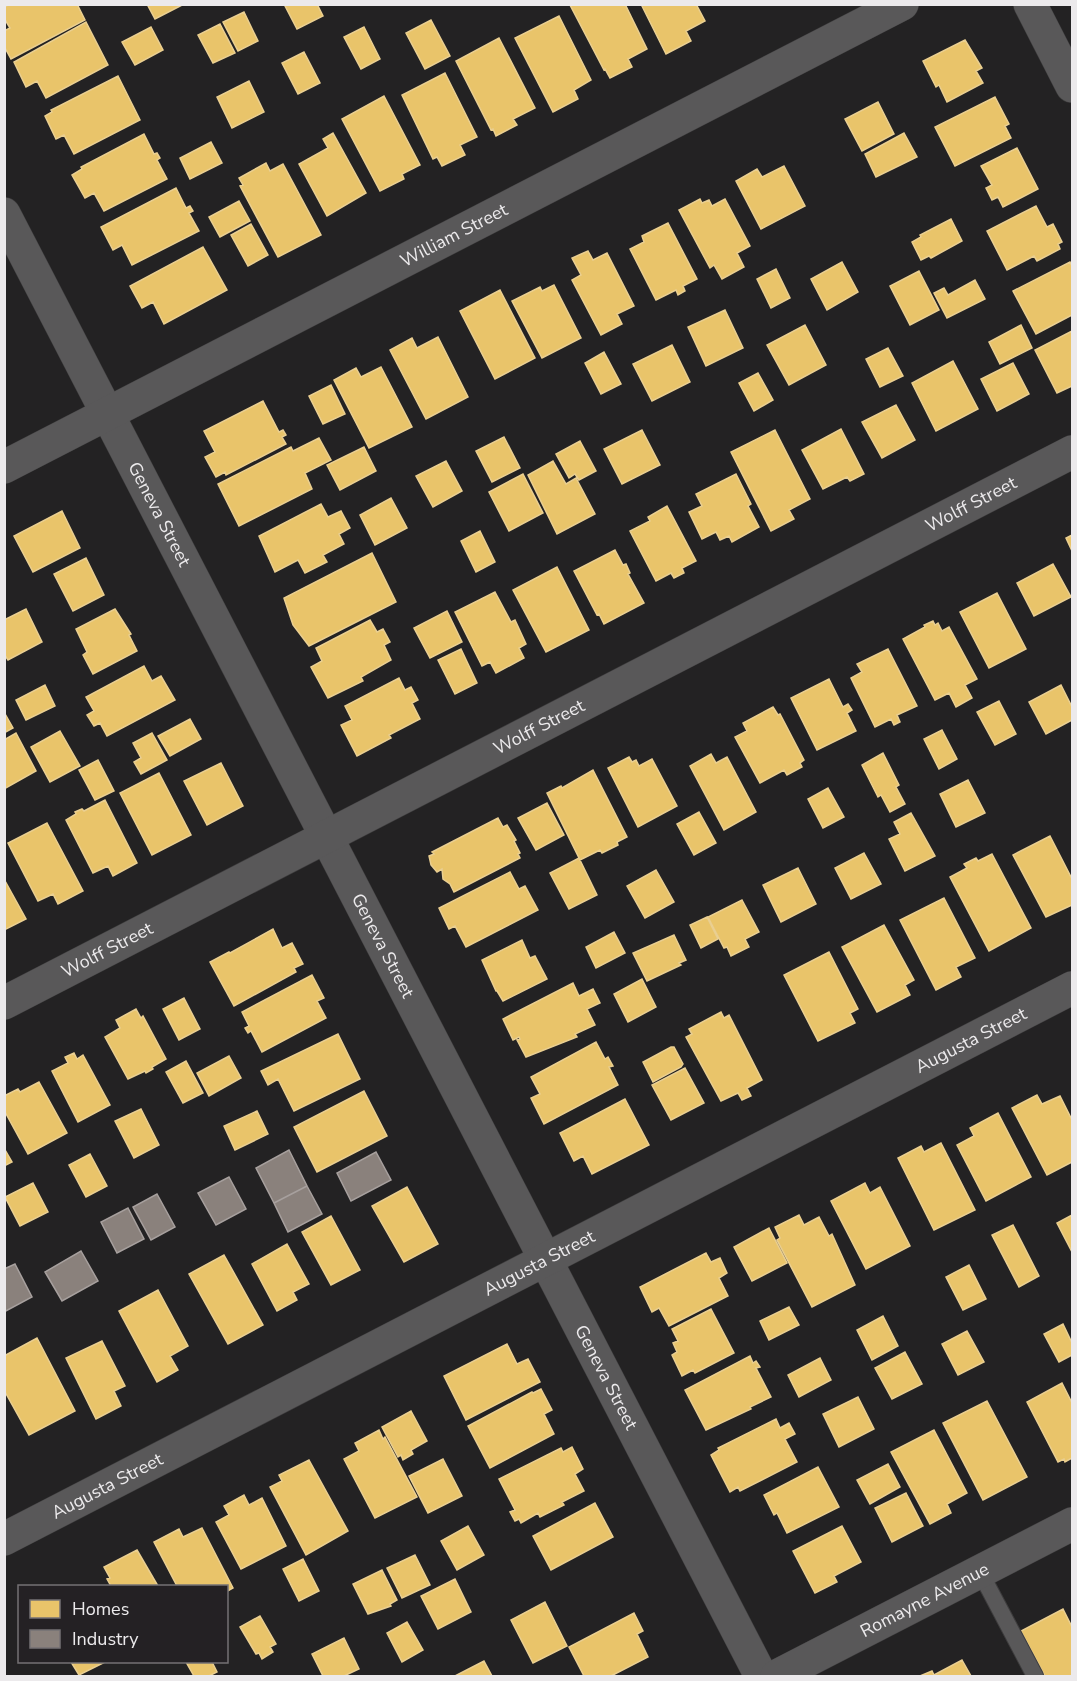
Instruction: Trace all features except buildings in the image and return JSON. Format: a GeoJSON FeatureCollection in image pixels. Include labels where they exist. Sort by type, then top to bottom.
{"type":"FeatureCollection","features":[{"type":"Feature","properties":{"kind":"street","name":"William Street"},"geometry":{"type":"LineString","coordinates":[[4,467],[902,4]]}},
{"type":"Feature","properties":{"kind":"street"},"geometry":{"type":"LineString","coordinates":[[1030,4],[1072,86]]}},
{"type":"Feature","properties":{"kind":"street","name":"Geneva Street"},"geometry":{"type":"LineString","coordinates":[[4,214],[762,1677]]}},
{"type":"Feature","properties":{"kind":"street","name":"Wolff Street"},"geometry":{"type":"LineString","coordinates":[[4,1003],[1072,452]]}},
{"type":"Feature","properties":{"kind":"street","name":"Augusta Street"},"geometry":{"type":"LineString","coordinates":[[4,1539],[1072,988]]}},
{"type":"Feature","properties":{"kind":"street","name":"Romayne Avenue"},"geometry":{"type":"LineString","coordinates":[[777,1677],[1072,1524]]}},
{"type":"Feature","properties":{"kind":"lane"},"geometry":{"type":"LineString","coordinates":[[980,1572],[1035,1677]]}}]}
